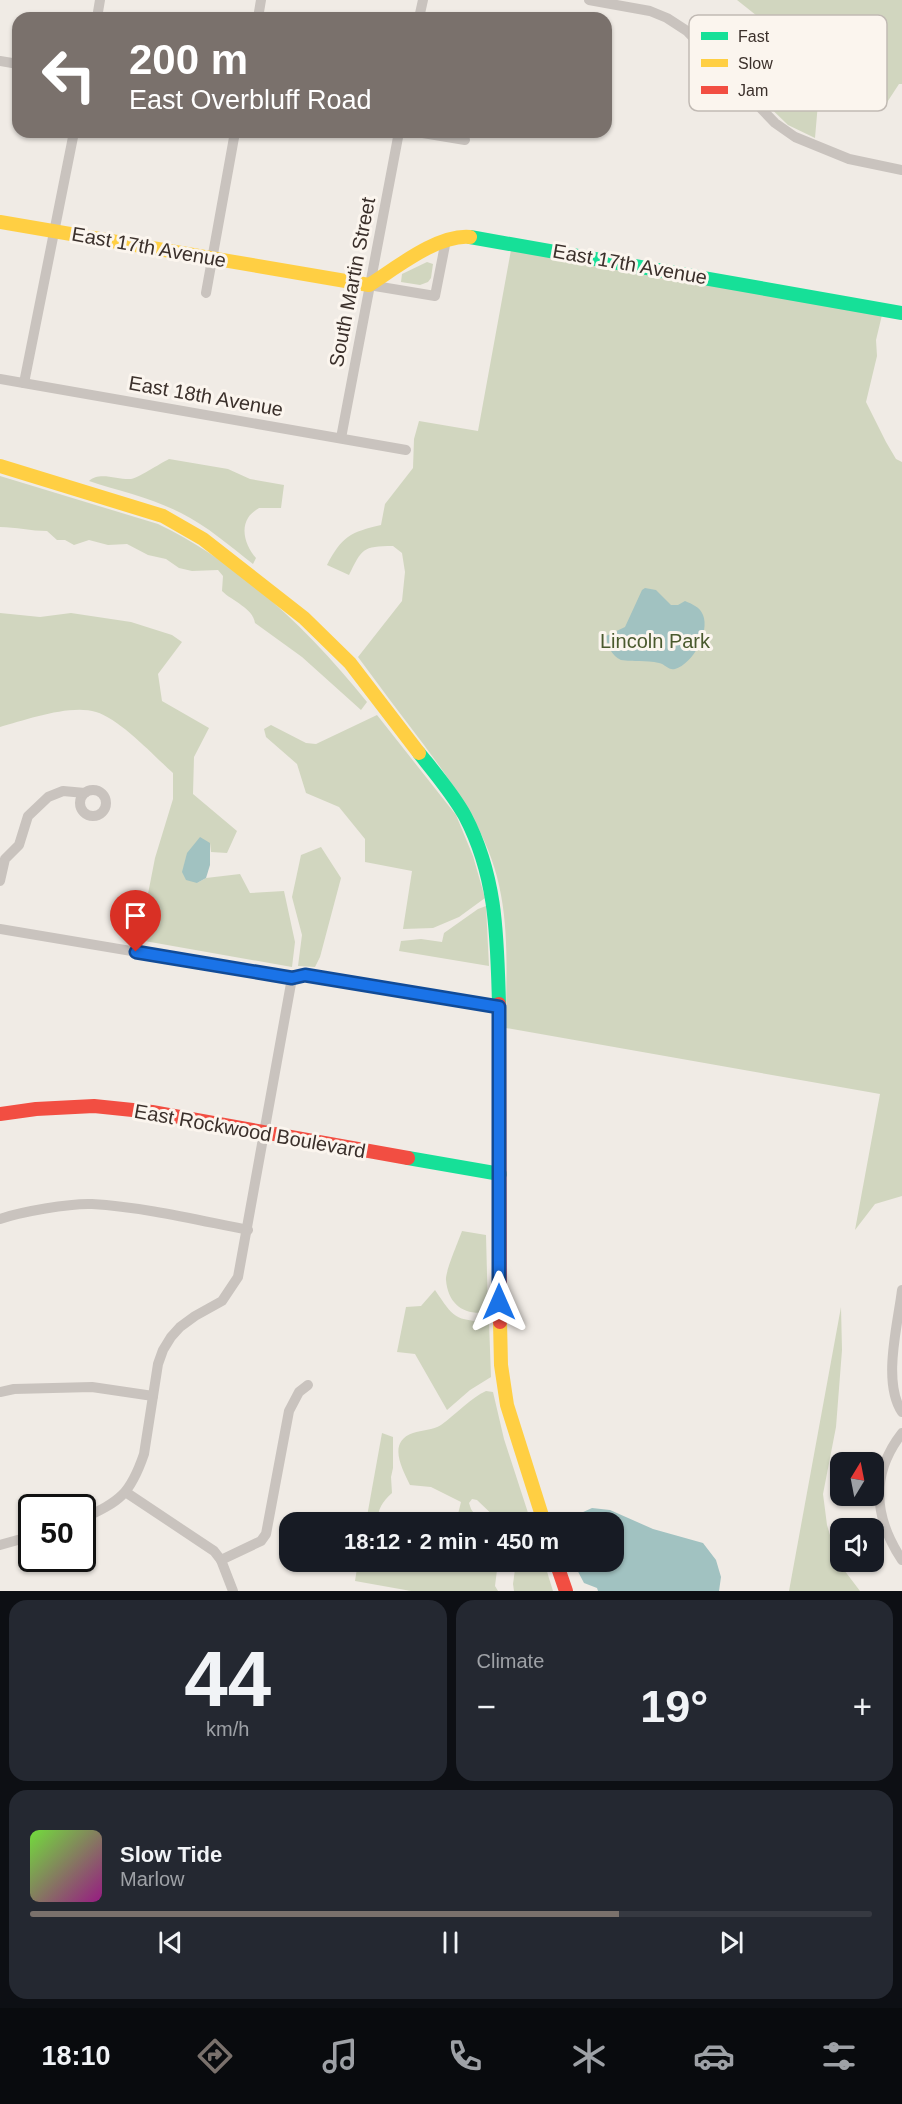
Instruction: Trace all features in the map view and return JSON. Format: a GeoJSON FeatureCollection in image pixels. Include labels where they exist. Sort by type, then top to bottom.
{"type":"FeatureCollection","features":[{"type":"Feature","properties":{"kind":"street"},"geometry":{"type":"LineString","coordinates":[[589,0],[650,11],[667,18],[689,33]]}},
{"type":"Feature","properties":{"kind":"street"},"geometry":{"type":"LineString","coordinates":[[764,111],[775,123],[795,137],[849,159],[902,170]]}},
{"type":"Feature","properties":{"kind":"street"},"geometry":{"type":"LineString","coordinates":[[24,383],[73,138]]}},
{"type":"Feature","properties":{"kind":"street"},"geometry":{"type":"LineString","coordinates":[[206,293],[235,138]]}},
{"type":"Feature","properties":{"kind":"street","name":"South Martin Street"},"geometry":{"type":"LineString","coordinates":[[341,438],[398,138]]}},
{"type":"Feature","properties":{"kind":"street"},"geometry":{"type":"LineString","coordinates":[[453,138],[465,140]]}},
{"type":"Feature","properties":{"kind":"street","name":"East 17th Avenue"},"geometry":{"type":"LineString","coordinates":[[0,222],[435,296],[446,240]]}},
{"type":"Feature","properties":{"kind":"street","name":"East 17th Avenue"},"geometry":{"type":"LineString","coordinates":[[369,285],[446,240],[467,236],[902,313]]}},
{"type":"Feature","properties":{"kind":"street","name":"East 18th Avenue"},"geometry":{"type":"LineString","coordinates":[[0,379],[406,450]]}},
{"type":"Feature","properties":{"kind":"street"},"geometry":{"type":"LineString","coordinates":[[0,466],[163,516],[203,538],[304,618],[350,663],[464,814],[488,873],[497,936],[501,1365],[507,1405],[541,1512]]}},
{"type":"Feature","properties":{"kind":"street"},"geometry":{"type":"LineString","coordinates":[[0,881],[3,858],[19,845],[28,816],[48,797],[63,791],[85,792]]}},
{"type":"Feature","properties":{"kind":"street"},"geometry":{"type":"LineString","coordinates":[[0,929],[292,978],[305,975],[499,1007]]}},
{"type":"Feature","properties":{"kind":"street"},"geometry":{"type":"LineString","coordinates":[[96,1513],[127,1493],[144,1454],[158,1364],[171,1337],[195,1316],[222,1301],[238,1277],[266,1134],[292,978]]}},
{"type":"Feature","properties":{"kind":"street","name":"East Rockwood Boulevard"},"geometry":{"type":"LineString","coordinates":[[0,1114],[36,1109],[94,1106],[152,1112],[500,1174]]}},
{"type":"Feature","properties":{"kind":"street"},"geometry":{"type":"LineString","coordinates":[[0,1220],[14,1214],[89,1204],[248,1230]]}},
{"type":"Feature","properties":{"kind":"street"},"geometry":{"type":"LineString","coordinates":[[902,1290],[891,1371],[895,1398],[902,1412]]}},
{"type":"Feature","properties":{"kind":"street"},"geometry":{"type":"LineString","coordinates":[[221,1560],[261,1541],[266,1534],[289,1411],[299,1392],[308,1385]]}},
{"type":"Feature","properties":{"kind":"street"},"geometry":{"type":"LineString","coordinates":[[0,1392],[14,1389],[92,1387],[153,1396]]}},
{"type":"Feature","properties":{"kind":"street"},"geometry":{"type":"LineString","coordinates":[[902,1432],[889,1453],[881,1475],[879,1498],[882,1519],[890,1540],[902,1560]]}},
{"type":"Feature","properties":{"kind":"street"},"geometry":{"type":"LineString","coordinates":[[127,1493],[205,1544],[221,1560],[233,1591]]}},
{"type":"Feature","properties":{"kind":"street"},"geometry":{"type":"LineString","coordinates":[[0,1545],[18,1540]]}},
{"type":"Feature","properties":{"kind":"street"},"geometry":{"type":"LineString","coordinates":[[559,1572],[566,1591]]}},
{"type":"Feature","properties":{"kind":"green space"},"geometry":{"type":"Polygon","coordinates":[[[737,0],[902,0],[902,84],[899,84],[887,102],[887,15],[756,15],[737,0]]]}},
{"type":"Feature","properties":{"kind":"green space"},"geometry":{"type":"Polygon","coordinates":[[[774,111],[817,111],[815,138],[788,125],[774,111]]]}},
{"type":"Feature","properties":{"kind":"green space","name":"Lincoln Park"},"geometry":{"type":"Polygon","coordinates":[[[511,250],[882,315],[876,340],[877,356],[866,402],[896,459],[902,462],[902,1196],[875,1204],[855,1230],[880,1094],[506,1028],[505,928],[501,895],[490,854],[461,797],[358,657],[402,601],[405,572],[402,553],[393,546],[369,548],[360,554],[349,575],[327,565],[348,537],[381,525],[385,504],[413,468],[414,439],[419,421],[478,431],[511,250]]]}},
{"type":"Feature","properties":{"kind":"green space"},"geometry":{"type":"Polygon","coordinates":[[[427,262],[433,264],[431,278],[428,282],[420,285],[401,282],[402,274],[427,262]]]}},
{"type":"Feature","properties":{"kind":"green space"},"geometry":{"type":"Polygon","coordinates":[[[169,459],[228,469],[250,479],[284,485],[281,508],[259,508],[250,515],[246,523],[246,539],[256,558],[253,564],[191,518],[147,499],[89,481],[103,476],[131,479],[169,459]]]}},
{"type":"Feature","properties":{"kind":"green space"},"geometry":{"type":"Polygon","coordinates":[[[0,476],[158,524],[188,540],[246,579],[272,601],[322,650],[367,702],[361,710],[302,657],[255,623],[246,609],[222,591],[223,576],[218,570],[192,571],[179,568],[166,559],[148,555],[127,544],[108,545],[89,540],[74,545],[65,540],[57,540],[47,531],[0,527],[0,476]]]}},
{"type":"Feature","properties":{"kind":"green space"},"geometry":{"type":"Polygon","coordinates":[[[0,613],[40,617],[71,613],[131,622],[172,635],[182,642],[158,674],[162,701],[209,728],[194,757],[193,794],[237,831],[227,853],[211,852],[210,843],[197,883],[206,878],[240,874],[250,893],[284,891],[295,942],[292,967],[139,940],[155,858],[173,799],[173,773],[126,730],[96,712],[61,711],[0,727],[0,613]]]}},
{"type":"Feature","properties":{"kind":"green space"},"geometry":{"type":"Polygon","coordinates":[[[377,715],[456,815],[473,856],[485,898],[459,917],[433,928],[403,929],[412,871],[365,862],[365,839],[339,807],[306,793],[297,764],[266,737],[264,729],[271,725],[306,743],[316,744],[377,715]]]}},
{"type":"Feature","properties":{"kind":"green space"},"geometry":{"type":"Polygon","coordinates":[[[321,847],[341,878],[320,957],[315,967],[298,966],[302,935],[292,897],[301,855],[321,847]]]}},
{"type":"Feature","properties":{"kind":"green space"},"geometry":{"type":"Polygon","coordinates":[[[486,906],[489,966],[399,951],[401,941],[421,939],[442,942],[444,933],[478,909],[486,906]]]}},
{"type":"Feature","properties":{"kind":"green space"},"geometry":{"type":"Polygon","coordinates":[[[462,1231],[486,1235],[488,1312],[472,1312],[459,1307],[447,1289],[448,1270],[462,1231]]]}},
{"type":"Feature","properties":{"kind":"green space"},"geometry":{"type":"Polygon","coordinates":[[[435,1290],[456,1316],[489,1322],[491,1377],[470,1390],[447,1410],[415,1354],[397,1352],[406,1307],[421,1306],[435,1290]]]}},
{"type":"Feature","properties":{"kind":"green space"},"geometry":{"type":"Polygon","coordinates":[[[841,1307],[842,1350],[836,1427],[823,1494],[830,1535],[830,1572],[846,1572],[860,1591],[789,1591],[841,1307]]]}},
{"type":"Feature","properties":{"kind":"green space"},"geometry":{"type":"Polygon","coordinates":[[[486,1391],[493,1392],[504,1439],[528,1512],[490,1512],[477,1500],[472,1499],[469,1503],[473,1512],[458,1512],[461,1502],[431,1487],[410,1485],[401,1463],[399,1449],[405,1437],[441,1425],[486,1391]]]}},
{"type":"Feature","properties":{"kind":"green space"},"geometry":{"type":"Polygon","coordinates":[[[382,1433],[393,1437],[392,1493],[378,1512],[368,1512],[382,1433]]]}},
{"type":"Feature","properties":{"kind":"green space"},"geometry":{"type":"Polygon","coordinates":[[[356,1572],[497,1572],[495,1586],[498,1591],[411,1591],[355,1581],[356,1572]]]}},
{"type":"Feature","properties":{"kind":"green space"},"geometry":{"type":"Polygon","coordinates":[[[515,1572],[547,1572],[553,1591],[514,1591],[515,1572]]]}},
{"type":"Feature","properties":{"kind":"water"},"geometry":{"type":"Polygon","coordinates":[[[645,588],[656,590],[671,605],[678,605],[685,601],[702,612],[705,622],[702,638],[688,661],[675,669],[654,662],[621,660],[610,650],[606,636],[625,627],[645,588]]]}},
{"type":"Feature","properties":{"kind":"water"},"geometry":{"type":"Polygon","coordinates":[[[200,837],[210,843],[210,865],[206,878],[197,883],[186,880],[182,872],[187,853],[200,837]]]}},
{"type":"Feature","properties":{"kind":"water"},"geometry":{"type":"Polygon","coordinates":[[[592,1508],[615,1512],[583,1512],[592,1508]]]}},
{"type":"Feature","properties":{"kind":"water"},"geometry":{"type":"Polygon","coordinates":[[[624,1516],[653,1529],[703,1543],[716,1560],[721,1577],[719,1591],[598,1591],[597,1588],[584,1583],[578,1572],[624,1572],[624,1516]]]}},
{"type":"Feature","properties":{"kind":"traffic: fast"},"geometry":{"type":"LineString","coordinates":[[470,237],[902,313]]}},
{"type":"Feature","properties":{"kind":"traffic: fast"},"geometry":{"type":"LineString","coordinates":[[419,753],[465,816],[484,862],[496,931],[499,1004]]}},
{"type":"Feature","properties":{"kind":"traffic: fast"},"geometry":{"type":"LineString","coordinates":[[408,1158],[500,1174]]}},
{"type":"Feature","properties":{"kind":"traffic: slow"},"geometry":{"type":"LineString","coordinates":[[0,222],[369,285],[431,246],[470,237]]}},
{"type":"Feature","properties":{"kind":"traffic: slow"},"geometry":{"type":"LineString","coordinates":[[0,466],[163,516],[203,539],[304,618],[350,663],[419,753]]}},
{"type":"Feature","properties":{"kind":"traffic: slow"},"geometry":{"type":"LineString","coordinates":[[500,1322],[501,1365],[507,1405],[541,1512]]}},
{"type":"Feature","properties":{"kind":"traffic: jam"},"geometry":{"type":"LineString","coordinates":[[499,1004],[500,1322]]}},
{"type":"Feature","properties":{"kind":"traffic: jam"},"geometry":{"type":"LineString","coordinates":[[0,1114],[36,1109],[94,1106],[152,1112],[408,1158]]}},
{"type":"Feature","properties":{"kind":"traffic: jam"},"geometry":{"type":"LineString","coordinates":[[559,1572],[566,1591]]}},
{"type":"Feature","properties":{"kind":"route"},"geometry":{"type":"LineString","coordinates":[[136,952],[292,978],[305,975],[499,1007],[499,1302]]}}]}
